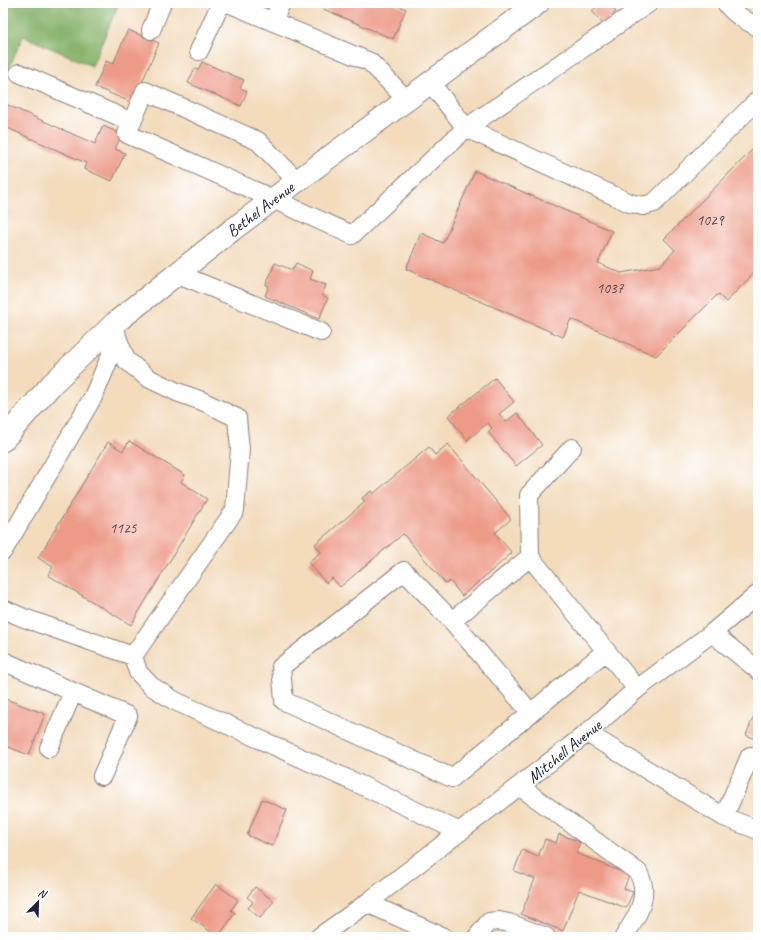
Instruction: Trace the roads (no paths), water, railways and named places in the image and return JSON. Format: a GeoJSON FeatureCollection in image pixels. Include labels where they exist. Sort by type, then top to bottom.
{"type":"FeatureCollection","features":[{"type":"Feature","properties":{"kind":"main road","name":"Bethel Avenue"},"geometry":{"type":"LineString","coordinates":[[3,440],[52,384],[73,363],[116,330],[178,274],[273,199],[406,99],[538,3]]}},
{"type":"Feature","properties":{"kind":"street"},"geometry":{"type":"LineString","coordinates":[[151,30],[162,3]]}},
{"type":"Feature","properties":{"kind":"street"},"geometry":{"type":"LineString","coordinates":[[199,51],[221,3]]}},
{"type":"Feature","properties":{"kind":"street"},"geometry":{"type":"LineString","coordinates":[[228,3],[370,62],[406,99]]}},
{"type":"Feature","properties":{"kind":"street"},"geometry":{"type":"LineString","coordinates":[[273,22],[281,3]]}},
{"type":"Feature","properties":{"kind":"street"},"geometry":{"type":"LineString","coordinates":[[297,181],[258,141],[146,91],[127,134],[352,235],[466,128],[649,3]]}},
{"type":"Feature","properties":{"kind":"street"},"geometry":{"type":"LineString","coordinates":[[726,3],[743,19],[758,27]]}},
{"type":"Feature","properties":{"kind":"street"},"geometry":{"type":"LineString","coordinates":[[19,73],[132,122]]}},
{"type":"Feature","properties":{"kind":"street"},"geometry":{"type":"LineString","coordinates":[[430,82],[466,128],[630,203],[642,206],[654,203],[758,100]]}},
{"type":"Feature","properties":{"kind":"street"},"geometry":{"type":"LineString","coordinates":[[178,274],[321,332]]}},
{"type":"Feature","properties":{"kind":"street"},"geometry":{"type":"LineString","coordinates":[[116,330],[126,360],[148,378],[176,392],[202,401],[237,418],[240,449],[235,510],[133,656]]}},
{"type":"Feature","properties":{"kind":"street"},"geometry":{"type":"LineString","coordinates":[[3,551],[93,397],[110,357],[116,330]]}},
{"type":"Feature","properties":{"kind":"street"},"geometry":{"type":"LineString","coordinates":[[572,448],[529,495],[530,557],[637,689]]}},
{"type":"Feature","properties":{"kind":"street"},"geometry":{"type":"LineString","coordinates":[[452,621],[530,557]]}},
{"type":"Feature","properties":{"kind":"street"},"geometry":{"type":"LineString","coordinates":[[531,713],[452,621],[404,571],[281,667],[284,702],[452,778],[531,713],[606,651]]}},
{"type":"Feature","properties":{"kind":"street","name":"Mitchell Avenue"},"geometry":{"type":"LineString","coordinates":[[320,937],[460,832],[587,733],[637,689],[712,633],[758,594]]}},
{"type":"Feature","properties":{"kind":"street"},"geometry":{"type":"LineString","coordinates":[[3,609],[24,618],[133,656]]}},
{"type":"Feature","properties":{"kind":"street"},"geometry":{"type":"LineString","coordinates":[[712,633],[758,670]]}},
{"type":"Feature","properties":{"kind":"street"},"geometry":{"type":"LineString","coordinates":[[133,656],[138,672],[151,686],[175,701],[363,786],[460,832]]}},
{"type":"Feature","properties":{"kind":"street"},"geometry":{"type":"LineString","coordinates":[[3,662],[128,716],[102,776]]}},
{"type":"Feature","properties":{"kind":"street"},"geometry":{"type":"LineString","coordinates":[[49,748],[73,692]]}},
{"type":"Feature","properties":{"kind":"street"},"geometry":{"type":"LineString","coordinates":[[587,733],[724,817],[758,830]]}},
{"type":"Feature","properties":{"kind":"street"},"geometry":{"type":"LineString","coordinates":[[724,817],[750,756]]}},
{"type":"Feature","properties":{"kind":"street"},"geometry":{"type":"LineString","coordinates":[[519,786],[638,872],[643,886],[643,899],[637,914],[624,937]]}},
{"type":"Feature","properties":{"kind":"street"},"geometry":{"type":"LineString","coordinates":[[367,903],[442,937]]}},
{"type":"Feature","properties":{"kind":"street"},"geometry":{"type":"LineString","coordinates":[[477,937],[489,922],[499,921],[509,923],[546,937]]}}]}
